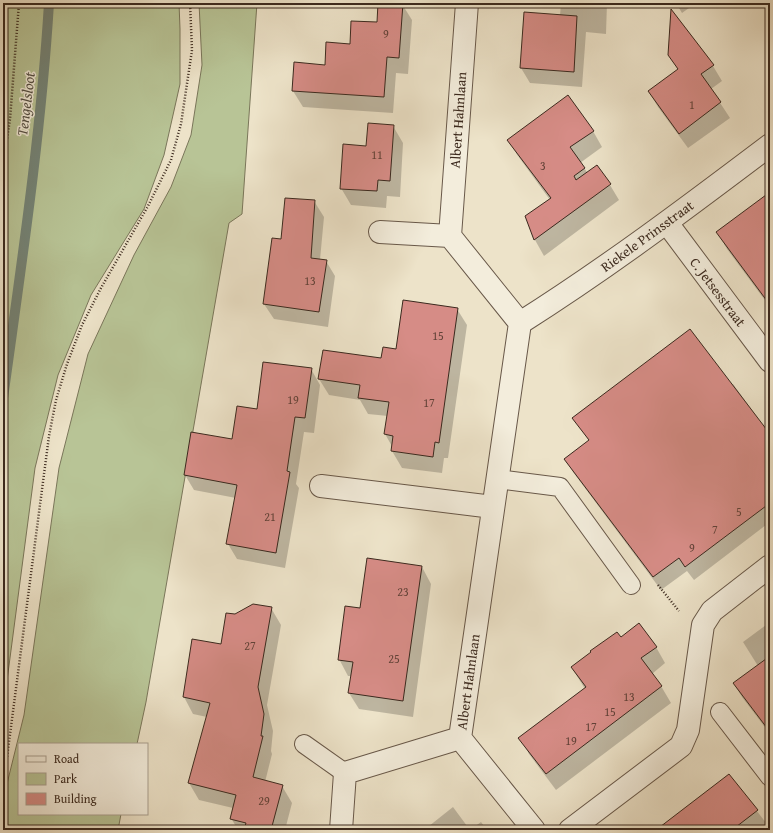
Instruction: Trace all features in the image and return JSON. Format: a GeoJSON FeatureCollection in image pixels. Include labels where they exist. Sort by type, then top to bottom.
{"type":"FeatureCollection","features":[{"type":"Feature","properties":{"kind":"street","name":"Albert Hahnlaan"},"geometry":{"type":"LineString","coordinates":[[450,236],[466,3]]}},
{"type":"Feature","properties":{"kind":"street","name":"Riekele Prinsstraat"},"geometry":{"type":"LineString","coordinates":[[520,323],[560,298],[666,224],[770,145]]}},
{"type":"Feature","properties":{"kind":"street","name":"C. Jetsesstraat"},"geometry":{"type":"LineString","coordinates":[[666,224],[770,361]]}},
{"type":"Feature","properties":{"kind":"street"},"geometry":{"type":"LineString","coordinates":[[380,232],[450,236],[520,323]]}},
{"type":"Feature","properties":{"kind":"street","name":"Albert Hahnlaan"},"geometry":{"type":"LineString","coordinates":[[345,773],[460,738],[520,323]]}},
{"type":"Feature","properties":{"kind":"street"},"geometry":{"type":"LineString","coordinates":[[321,486],[493,507]]}},
{"type":"Feature","properties":{"kind":"street"},"geometry":{"type":"LineString","coordinates":[[570,830],[681,746],[688,730],[703,625],[712,611],[770,566]]}},
{"type":"Feature","properties":{"kind":"street"},"geometry":{"type":"LineString","coordinates":[[460,738],[534,830]]}},
{"type":"Feature","properties":{"kind":"street"},"geometry":{"type":"LineString","coordinates":[[341,830],[345,773]]}},
{"type":"Feature","properties":{"kind":"lane"},"geometry":{"type":"LineString","coordinates":[[497,479],[560,487],[631,585]]}},
{"type":"Feature","properties":{"kind":"lane"},"geometry":{"type":"LineString","coordinates":[[720,712],[770,777]]}},
{"type":"Feature","properties":{"kind":"lane"},"geometry":{"type":"LineString","coordinates":[[304,744],[345,773]]}},
{"type":"Feature","properties":{"kind":"path"},"geometry":{"type":"LineString","coordinates":[[3,165],[10,119],[19,3]]}},
{"type":"Feature","properties":{"kind":"path"},"geometry":{"type":"LineString","coordinates":[[3,774],[7,757],[48,436],[56,400],[67,364],[82,325],[101,288],[148,206],[171,160],[181,124],[192,50],[190,3]]}},
{"type":"Feature","properties":{"kind":"path"},"geometry":{"type":"LineString","coordinates":[[631,585],[655,582],[701,637]]}},
{"type":"Feature","properties":{"kind":"green space"},"geometry":{"type":"Polygon","coordinates":[[[3,3],[179,3],[180,84],[164,155],[144,209],[91,295],[58,375],[35,468],[3,711],[3,3]]]}},
{"type":"Feature","properties":{"kind":"green space"},"geometry":{"type":"Polygon","coordinates":[[[199,3],[257,3],[242,214],[229,223],[146,702],[137,743],[18,743],[18,815],[121,815],[118,830],[3,830],[3,800],[24,715],[59,468],[88,354],[134,255],[171,187],[191,135],[202,65],[199,3]]]}},
{"type":"Feature","properties":{"kind":"building"},"geometry":{"type":"Polygon","coordinates":[[[378,3],[403,3],[399,58],[387,57],[384,97],[292,91],[294,62],[325,65],[326,42],[350,44],[351,21],[377,22],[378,3]]]}},
{"type":"Feature","properties":{"kind":"building"},"geometry":{"type":"Polygon","coordinates":[[[671,9],[714,65],[701,74],[721,102],[679,134],[648,91],[678,69],[668,55],[671,9]]]}},
{"type":"Feature","properties":{"kind":"building"},"geometry":{"type":"Polygon","coordinates":[[[524,12],[577,16],[574,72],[520,68],[524,12]]]}},
{"type":"Feature","properties":{"kind":"building"},"geometry":{"type":"Polygon","coordinates":[[[568,95],[594,131],[570,147],[585,168],[574,176],[576,180],[597,165],[611,184],[534,240],[525,216],[551,198],[507,140],[568,95]]]}},
{"type":"Feature","properties":{"kind":"building"},"geometry":{"type":"Polygon","coordinates":[[[368,123],[394,125],[390,181],[378,180],[377,191],[340,189],[343,144],[366,146],[368,123]]]}},
{"type":"Feature","properties":{"kind":"building"},"geometry":{"type":"Polygon","coordinates":[[[770,192],[770,305],[716,232],[770,192]]]}},
{"type":"Feature","properties":{"kind":"building"},"geometry":{"type":"Polygon","coordinates":[[[285,198],[315,200],[311,258],[327,260],[319,312],[263,304],[272,238],[281,239],[285,198]]]}},
{"type":"Feature","properties":{"kind":"building"},"geometry":{"type":"Polygon","coordinates":[[[403,300],[458,308],[439,443],[435,442],[433,457],[391,451],[393,436],[384,434],[389,402],[358,398],[360,385],[318,379],[323,350],[381,358],[383,347],[396,349],[403,300]]]}},
{"type":"Feature","properties":{"kind":"building"},"geometry":{"type":"Polygon","coordinates":[[[690,329],[770,434],[770,503],[685,567],[679,558],[653,577],[564,459],[589,440],[572,418],[690,329]]]}},
{"type":"Feature","properties":{"kind":"building"},"geometry":{"type":"Polygon","coordinates":[[[263,362],[312,368],[305,418],[295,417],[287,471],[290,472],[276,553],[226,544],[237,485],[184,475],[191,432],[232,439],[237,406],[257,409],[263,362]]]}},
{"type":"Feature","properties":{"kind":"building"},"geometry":{"type":"Polygon","coordinates":[[[367,558],[422,566],[403,701],[348,693],[353,662],[338,660],[345,606],[360,608],[367,558]]]}},
{"type":"Feature","properties":{"kind":"building"},"geometry":{"type":"Polygon","coordinates":[[[253,604],[272,607],[258,687],[264,714],[261,736],[263,736],[253,777],[283,785],[271,830],[261,830],[245,826],[246,823],[230,819],[236,795],[188,783],[210,703],[183,697],[192,639],[221,644],[226,613],[235,614],[253,604]]]}},
{"type":"Feature","properties":{"kind":"building"},"geometry":{"type":"Polygon","coordinates":[[[639,623],[657,647],[641,658],[662,686],[546,774],[518,738],[586,687],[571,667],[591,652],[590,651],[617,632],[621,637],[639,623]]]}},
{"type":"Feature","properties":{"kind":"building"},"geometry":{"type":"Polygon","coordinates":[[[770,656],[770,732],[733,683],[770,656]]]}},
{"type":"Feature","properties":{"kind":"building"},"geometry":{"type":"Polygon","coordinates":[[[729,774],[758,810],[732,830],[656,830],[729,774]]]}},
{"type":"Feature","properties":{"kind":"waterway","name":"Tengelsloot"},"geometry":{"type":"LineString","coordinates":[[3,398],[36,151],[49,3]]}}]}
